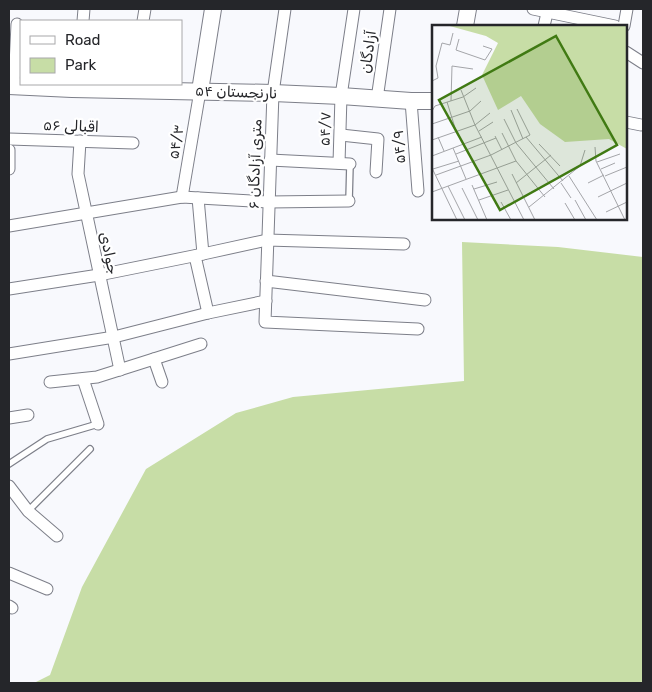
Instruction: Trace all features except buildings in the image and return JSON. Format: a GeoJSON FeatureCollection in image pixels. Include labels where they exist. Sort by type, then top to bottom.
{"type":"FeatureCollection","features":[{"type":"Feature","properties":{"kind":"street"},"geometry":{"type":"LineString","coordinates":[[200,91],[214,9]]}},
{"type":"Feature","properties":{"kind":"street","name":"۶ متری آزادگان"},"geometry":{"type":"LineString","coordinates":[[285,9],[272,93],[265,322],[418,329]]}},
{"type":"Feature","properties":{"kind":"street","name":"۵۴/۷"},"geometry":{"type":"LineString","coordinates":[[345,163],[341,135],[341,96],[354,9]]}},
{"type":"Feature","properties":{"kind":"street","name":"آزادگان"},"geometry":{"type":"LineString","coordinates":[[377,99],[390,9]]}},
{"type":"Feature","properties":{"kind":"street"},"geometry":{"type":"LineString","coordinates":[[465,25],[468,9]]}},
{"type":"Feature","properties":{"kind":"street"},"geometry":{"type":"LineString","coordinates":[[533,9],[548,10],[611,25]]}},
{"type":"Feature","properties":{"kind":"street"},"geometry":{"type":"LineString","coordinates":[[624,25],[628,9]]}},
{"type":"Feature","properties":{"kind":"street"},"geometry":{"type":"LineString","coordinates":[[544,25],[548,10]]}},
{"type":"Feature","properties":{"kind":"street"},"geometry":{"type":"LineString","coordinates":[[12,86],[16,24]]}},
{"type":"Feature","properties":{"kind":"street"},"geometry":{"type":"LineString","coordinates":[[627,53],[643,63]]}},
{"type":"Feature","properties":{"kind":"street","name":"نارنجستان ۵۴"},"geometry":{"type":"LineString","coordinates":[[12,86],[72,86],[272,93],[432,101]]}},
{"type":"Feature","properties":{"kind":"street","name":"۵۴/۳"},"geometry":{"type":"LineString","coordinates":[[182,197],[200,91]]}},
{"type":"Feature","properties":{"kind":"street","name":"۵۴/۹"},"geometry":{"type":"LineString","coordinates":[[411,101],[418,191]]}},
{"type":"Feature","properties":{"kind":"street"},"geometry":{"type":"LineString","coordinates":[[627,122],[641,125]]}},
{"type":"Feature","properties":{"kind":"street"},"geometry":{"type":"LineString","coordinates":[[341,135],[378,139],[376,172]]}},
{"type":"Feature","properties":{"kind":"street","name":"اقبالی ۵۶"},"geometry":{"type":"LineString","coordinates":[[9,138],[133,143]]}},
{"type":"Feature","properties":{"kind":"street","name":"جوادی"},"geometry":{"type":"LineString","coordinates":[[80,141],[78,174],[120,370]]}},
{"type":"Feature","properties":{"kind":"street"},"geometry":{"type":"LineString","coordinates":[[9,150],[9,169]]}},
{"type":"Feature","properties":{"kind":"street"},"geometry":{"type":"LineString","coordinates":[[270,160],[345,163]]}},
{"type":"Feature","properties":{"kind":"street"},"geometry":{"type":"LineString","coordinates":[[9,226],[182,197],[268,202],[349,201]]}},
{"type":"Feature","properties":{"kind":"street"},"geometry":{"type":"LineString","coordinates":[[198,198],[199,255],[208,312]]}},
{"type":"Feature","properties":{"kind":"street"},"geometry":{"type":"LineString","coordinates":[[9,289],[99,275],[267,240],[404,244]]}},
{"type":"Feature","properties":{"kind":"street"},"geometry":{"type":"LineString","coordinates":[[266,281],[425,300]]}},
{"type":"Feature","properties":{"kind":"street"},"geometry":{"type":"LineString","coordinates":[[9,354],[114,338],[208,312],[266,301]]}},
{"type":"Feature","properties":{"kind":"street"},"geometry":{"type":"LineString","coordinates":[[50,382],[97,377],[201,344]]}},
{"type":"Feature","properties":{"kind":"street"},"geometry":{"type":"LineString","coordinates":[[154,360],[162,382]]}},
{"type":"Feature","properties":{"kind":"street"},"geometry":{"type":"LineString","coordinates":[[83,379],[98,424]]}},
{"type":"Feature","properties":{"kind":"street"},"geometry":{"type":"LineString","coordinates":[[9,418],[28,415]]}},
{"type":"Feature","properties":{"kind":"street"},"geometry":{"type":"LineString","coordinates":[[9,486],[28,511],[57,536]]}},
{"type":"Feature","properties":{"kind":"street"},"geometry":{"type":"LineString","coordinates":[[9,573],[47,588]]}},
{"type":"Feature","properties":{"kind":"lane"},"geometry":{"type":"LineString","coordinates":[[345,163],[349,201]]}},
{"type":"Feature","properties":{"kind":"lane"},"geometry":{"type":"LineString","coordinates":[[9,464],[47,438],[98,424]]}},
{"type":"Feature","properties":{"kind":"lane"},"geometry":{"type":"LineString","coordinates":[[28,511],[90,449]]}},
{"type":"Feature","properties":{"kind":"green space"},"geometry":{"type":"Polygon","coordinates":[[[462,242],[558,247],[643,257],[643,683],[34,683],[50,675],[82,587],[146,469],[236,413],[293,397],[464,381],[462,242]]]}}]}
